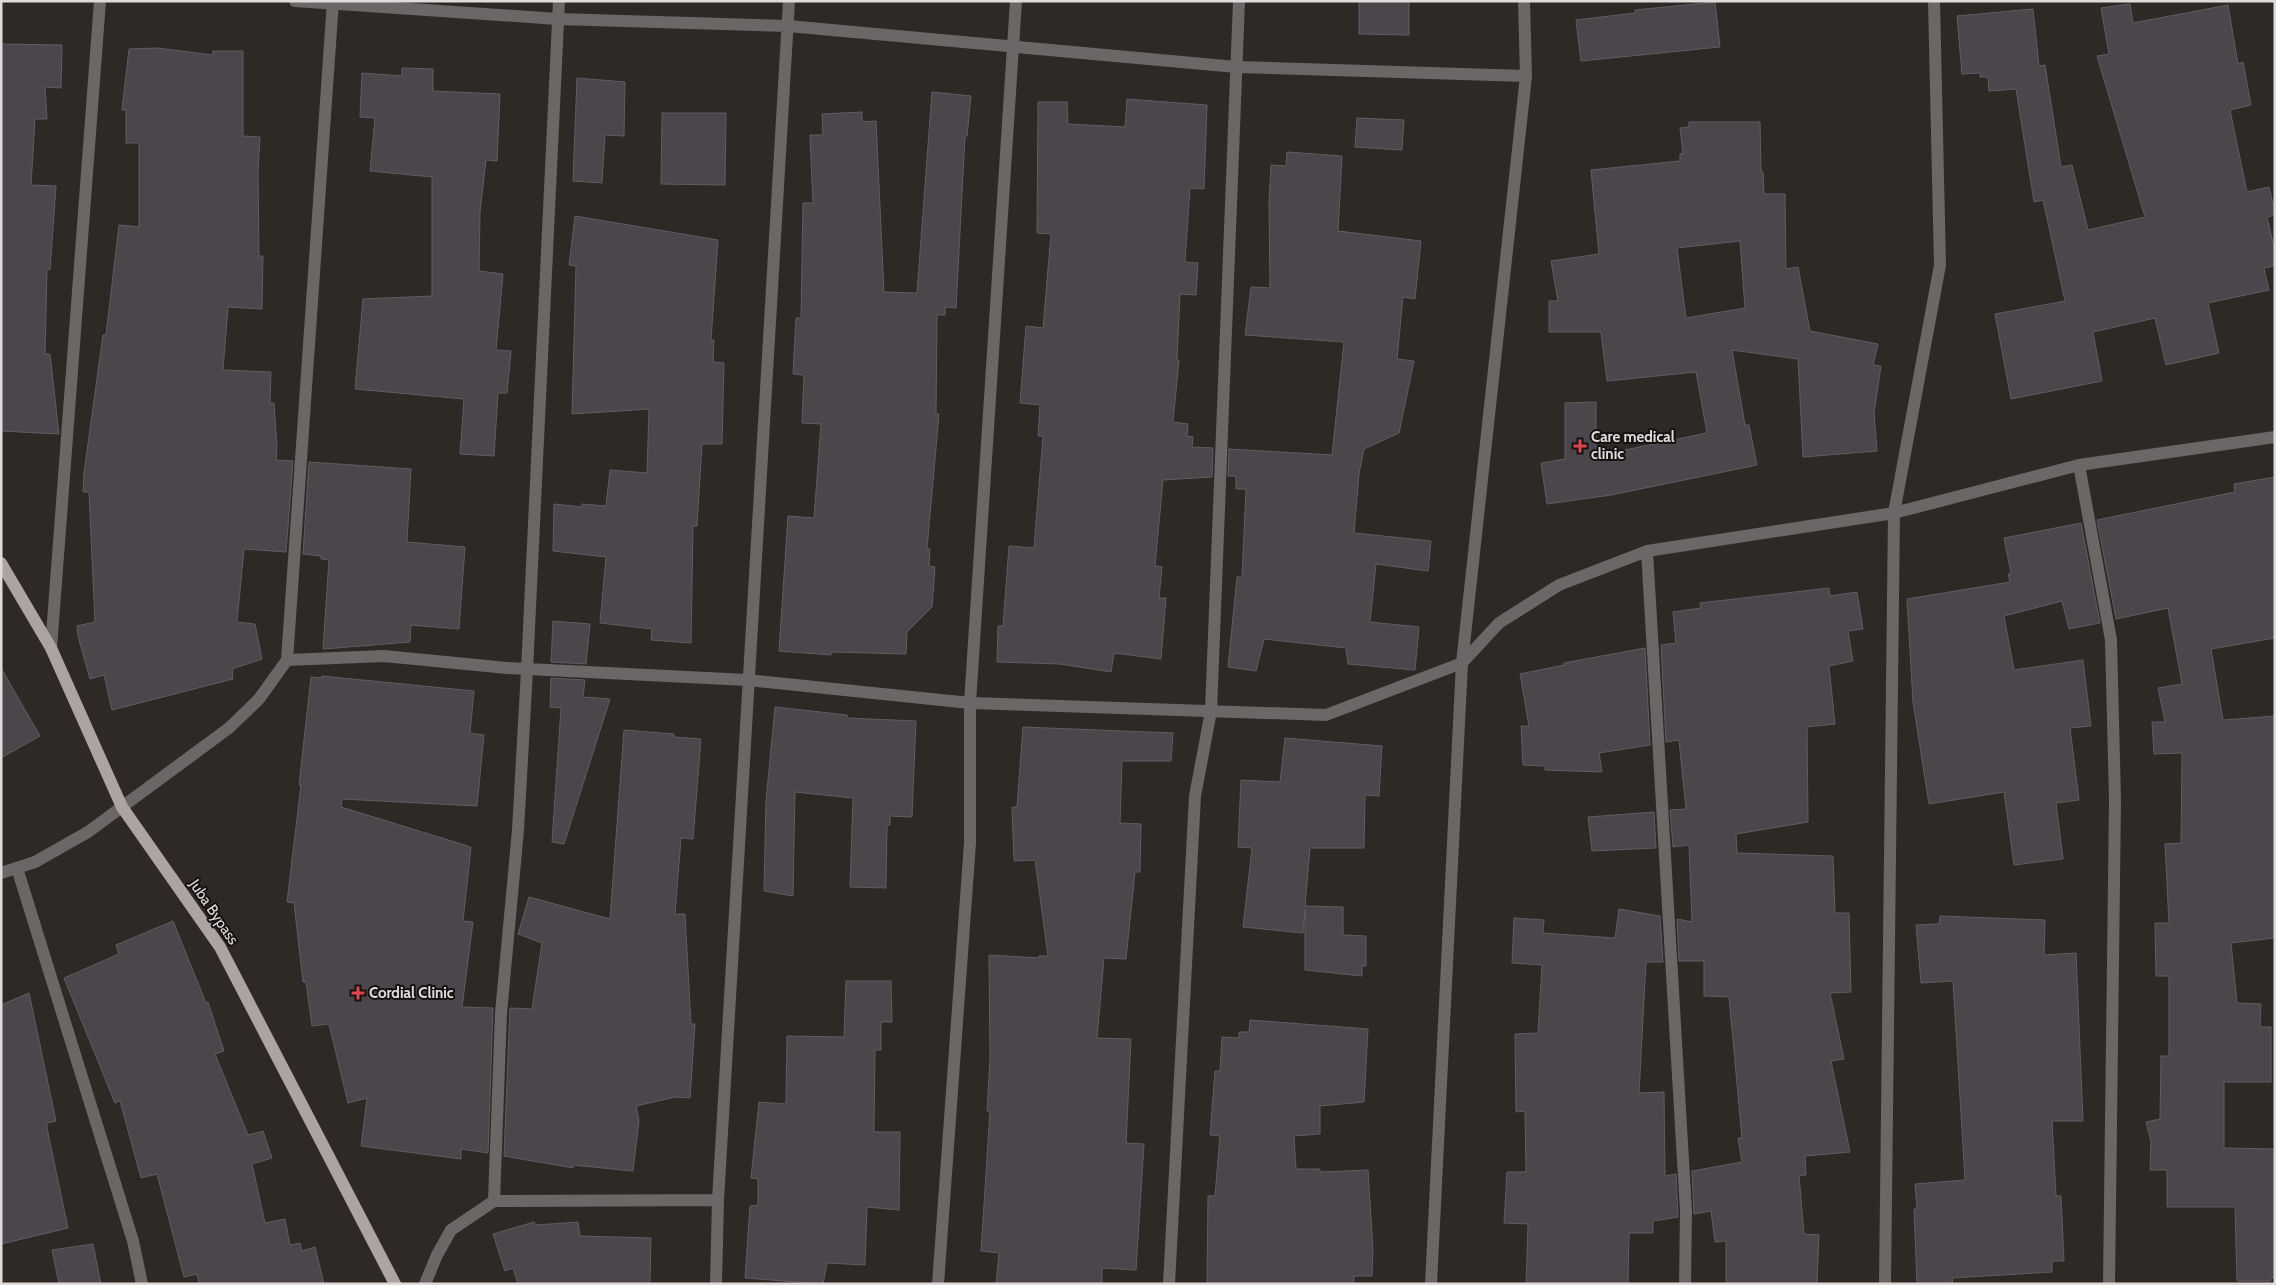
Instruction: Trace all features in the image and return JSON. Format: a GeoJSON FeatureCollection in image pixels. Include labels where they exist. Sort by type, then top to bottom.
{"type":"FeatureCollection","features":[{"type":"Feature","properties":{"kind":"main road","name":"Juba Bypass"},"geometry":{"type":"LineString","coordinates":[[1,563],[51,648],[122,807],[220,947],[395,1284]]}},
{"type":"Feature","properties":{"kind":"street"},"geometry":{"type":"LineString","coordinates":[[51,648],[100,1]]}},
{"type":"Feature","properties":{"kind":"street"},"geometry":{"type":"LineString","coordinates":[[295,1],[333,2],[558,19],[788,26],[1236,66],[1526,76]]}},
{"type":"Feature","properties":{"kind":"street"},"geometry":{"type":"LineString","coordinates":[[494,1201],[501,1012],[518,830],[527,670],[559,1]]}},
{"type":"Feature","properties":{"kind":"street"},"geometry":{"type":"LineString","coordinates":[[716,1284],[718,1200],[747,680],[789,1]]}},
{"type":"Feature","properties":{"kind":"street"},"geometry":{"type":"LineString","coordinates":[[938,1284],[970,843],[970,703],[1016,1]]}},
{"type":"Feature","properties":{"kind":"street"},"geometry":{"type":"LineString","coordinates":[[1169,1284],[1195,796],[1211,711],[1239,1]]}},
{"type":"Feature","properties":{"kind":"street"},"geometry":{"type":"LineString","coordinates":[[1431,1284],[1462,662],[1526,76],[1524,1]]}},
{"type":"Feature","properties":{"kind":"street"},"geometry":{"type":"LineString","coordinates":[[1885,1284],[1894,513],[1940,265],[1934,1]]}},
{"type":"Feature","properties":{"kind":"street"},"geometry":{"type":"LineString","coordinates":[[1,873],[35,862],[88,832],[229,728],[259,699],[286,660],[333,2]]}},
{"type":"Feature","properties":{"kind":"street"},"geometry":{"type":"LineString","coordinates":[[286,660],[384,656],[527,670],[747,680],[970,703],[1326,715],[1462,662],[1499,624],[1559,586],[1647,551],[1894,513],[2079,465],[2275,437]]}},
{"type":"Feature","properties":{"kind":"street"},"geometry":{"type":"LineString","coordinates":[[2079,465],[2110,640],[2115,800],[2109,1284]]}},
{"type":"Feature","properties":{"kind":"street"},"geometry":{"type":"LineString","coordinates":[[1647,551],[1686,1211],[1685,1284]]}},
{"type":"Feature","properties":{"kind":"street"},"geometry":{"type":"LineString","coordinates":[[17,868],[133,1241],[142,1284]]}},
{"type":"Feature","properties":{"kind":"street"},"geometry":{"type":"LineString","coordinates":[[425,1284],[437,1255],[452,1230],[494,1201],[718,1200]]}},
{"type":"Feature","properties":{"kind":"building"},"geometry":{"type":"Polygon","coordinates":[[[1359,1],[1409,2],[1409,35],[1359,34],[1359,1]]]}},
{"type":"Feature","properties":{"kind":"building"},"geometry":{"type":"Polygon","coordinates":[[[1715,2],[1720,47],[1581,61],[1576,20],[1635,13],[1635,10],[1715,2]]]}},
{"type":"Feature","properties":{"kind":"building"},"geometry":{"type":"Polygon","coordinates":[[[2130,4],[2133,23],[2228,5],[2238,64],[2243,62],[2251,105],[2230,110],[2247,192],[2269,187],[2275,213],[2275,215],[2267,217],[2275,252],[2275,266],[2264,268],[2269,290],[2208,303],[2219,353],[2166,365],[2155,318],[2093,332],[2102,381],[2011,399],[1995,314],[2065,301],[2043,200],[2034,202],[2016,89],[1989,91],[1988,77],[1980,77],[1980,73],[1962,74],[1957,16],[2033,9],[2039,66],[2045,65],[2061,167],[2072,165],[2088,230],[2145,217],[2097,56],[2109,54],[2101,8],[2130,4]]]}},
{"type":"Feature","properties":{"kind":"building"},"geometry":{"type":"Polygon","coordinates":[[[1,44],[62,45],[61,88],[45,87],[47,119],[35,119],[31,185],[56,186],[50,270],[47,269],[45,354],[50,354],[59,434],[1,431],[1,44]]]}},
{"type":"Feature","properties":{"kind":"building"},"geometry":{"type":"Polygon","coordinates":[[[157,48],[213,55],[213,51],[243,51],[243,136],[260,137],[258,170],[259,256],[263,256],[262,309],[228,307],[223,370],[271,372],[270,403],[274,403],[276,460],[293,461],[286,552],[244,549],[237,622],[255,624],[262,659],[232,669],[233,679],[112,710],[104,675],[90,679],[78,636],[77,626],[95,622],[89,492],[83,492],[84,473],[103,335],[106,335],[119,225],[139,227],[139,143],[126,143],[126,110],[122,110],[129,49],[157,48]]]}},
{"type":"Feature","properties":{"kind":"building"},"geometry":{"type":"Polygon","coordinates":[[[402,68],[433,69],[433,91],[500,94],[497,161],[486,160],[480,212],[479,271],[503,274],[496,350],[511,351],[507,393],[498,393],[494,456],[460,454],[464,399],[355,389],[363,299],[432,296],[432,177],[370,171],[375,118],[360,117],[362,73],[402,76],[402,68]]]}},
{"type":"Feature","properties":{"kind":"building"},"geometry":{"type":"Polygon","coordinates":[[[577,78],[625,82],[624,136],[605,135],[602,183],[573,181],[577,78]]]}},
{"type":"Feature","properties":{"kind":"building"},"geometry":{"type":"Polygon","coordinates":[[[932,92],[971,96],[967,136],[965,136],[956,308],[945,307],[945,315],[937,315],[936,414],[939,414],[927,549],[930,549],[929,566],[935,567],[932,607],[907,632],[906,654],[831,652],[831,655],[779,651],[788,516],[814,518],[821,424],[802,423],[804,375],[793,374],[796,318],[801,318],[803,203],[813,203],[810,135],[823,135],[822,114],[862,112],[862,122],[876,121],[884,292],[917,293],[932,92]]]}},
{"type":"Feature","properties":{"kind":"building"},"geometry":{"type":"Polygon","coordinates":[[[1127,99],[1207,105],[1204,189],[1190,188],[1185,262],[1198,263],[1196,295],[1180,294],[1177,360],[1179,360],[1173,422],[1188,424],[1187,436],[1193,437],[1192,447],[1213,448],[1212,477],[1163,480],[1155,566],[1162,567],[1159,598],[1166,598],[1161,659],[1114,653],[1111,672],[1060,664],[997,662],[998,626],[1003,626],[1009,546],[1034,548],[1043,436],[1038,436],[1040,405],[1020,403],[1026,326],[1043,328],[1051,234],[1037,233],[1038,102],[1067,102],[1068,124],[1125,127],[1127,99]]]}},
{"type":"Feature","properties":{"kind":"building"},"geometry":{"type":"Polygon","coordinates":[[[662,113],[726,113],[725,185],[661,184],[662,113]]]}},
{"type":"Feature","properties":{"kind":"building"},"geometry":{"type":"Polygon","coordinates":[[[1357,118],[1404,120],[1402,150],[1355,147],[1357,118]]]}},
{"type":"Feature","properties":{"kind":"building"},"geometry":{"type":"Polygon","coordinates":[[[1689,122],[1760,122],[1761,172],[1763,172],[1764,194],[1785,194],[1786,269],[1798,267],[1810,331],[1878,344],[1873,365],[1881,366],[1874,413],[1877,451],[1803,457],[1798,359],[1732,350],[1745,425],[1749,425],[1757,465],[1611,495],[1547,504],[1541,463],[1565,459],[1565,403],[1596,402],[1596,456],[1707,433],[1696,372],[1607,381],[1601,332],[1549,332],[1549,301],[1558,301],[1551,261],[1599,254],[1591,170],[1680,161],[1680,154],[1683,153],[1680,128],[1689,127],[1689,122]],[[1740,241],[1677,248],[1686,318],[1745,308],[1740,241]]]}},
{"type":"Feature","properties":{"kind":"building"},"geometry":{"type":"Polygon","coordinates":[[[1287,152],[1342,156],[1338,231],[1421,241],[1415,299],[1403,297],[1397,359],[1414,361],[1399,433],[1364,449],[1359,474],[1354,533],[1431,541],[1428,571],[1376,564],[1370,622],[1419,627],[1415,670],[1348,664],[1346,648],[1264,639],[1256,671],[1228,667],[1237,577],[1242,577],[1246,489],[1236,489],[1236,476],[1228,476],[1229,449],[1332,455],[1344,342],[1245,335],[1251,287],[1270,288],[1269,201],[1271,165],[1286,166],[1287,152]]]}},
{"type":"Feature","properties":{"kind":"building"},"geometry":{"type":"Polygon","coordinates":[[[575,216],[718,240],[711,340],[714,340],[713,362],[724,363],[722,444],[702,444],[697,526],[693,526],[691,643],[651,640],[652,629],[600,623],[606,557],[553,551],[554,504],[582,507],[582,504],[606,506],[610,470],[647,473],[649,409],[572,414],[576,266],[569,265],[575,216]]]}},
{"type":"Feature","properties":{"kind":"building"},"geometry":{"type":"Polygon","coordinates":[[[309,462],[411,469],[407,542],[465,547],[459,629],[411,625],[410,642],[323,649],[329,560],[321,559],[321,556],[303,554],[309,462]]]}},
{"type":"Feature","properties":{"kind":"building"},"geometry":{"type":"Polygon","coordinates":[[[2275,477],[2275,638],[2211,649],[2223,720],[2275,716],[2275,938],[2231,943],[2237,1003],[2261,1004],[2260,1027],[2271,1027],[2271,1082],[2224,1082],[2224,1148],[2275,1149],[2275,1278],[2271,1278],[2271,1281],[2237,1281],[2235,1207],[2167,1207],[2167,1170],[2150,1170],[2151,1142],[2146,1122],[2160,1119],[2161,1056],[2169,1056],[2169,976],[2156,976],[2155,923],[2169,923],[2165,844],[2181,843],[2182,753],[2154,754],[2152,722],[2165,722],[2158,688],[2182,684],[2168,608],[2116,619],[2097,520],[2235,492],[2234,484],[2275,477]]]}},
{"type":"Feature","properties":{"kind":"building"},"geometry":{"type":"Polygon","coordinates":[[[2081,523],[2100,623],[2069,629],[2062,601],[2004,616],[2014,670],[2083,660],[2091,726],[2070,728],[2079,800],[2056,803],[2063,859],[2014,865],[2004,792],[1929,804],[1913,702],[1907,599],[2010,582],[2008,574],[2011,573],[2004,538],[2081,523]]]}},
{"type":"Feature","properties":{"kind":"building"},"geometry":{"type":"Polygon","coordinates":[[[1829,588],[1830,596],[1857,592],[1863,629],[1848,631],[1853,661],[1829,666],[1835,724],[1807,727],[1808,822],[1736,834],[1737,853],[1833,856],[1835,913],[1849,913],[1851,992],[1830,993],[1844,1059],[1831,1061],[1850,1152],[1805,1156],[1806,1175],[1799,1176],[1804,1234],[1819,1235],[1817,1284],[1726,1284],[1726,1241],[1715,1242],[1711,1211],[1694,1214],[1692,1171],[1742,1162],[1738,1138],[1742,1138],[1729,997],[1704,996],[1704,961],[1679,961],[1677,919],[1692,922],[1689,845],[1673,847],[1670,810],[1686,809],[1679,740],[1666,742],[1661,645],[1676,643],[1673,612],[1701,608],[1700,603],[1829,588]]]}},
{"type":"Feature","properties":{"kind":"building"},"geometry":{"type":"Polygon","coordinates":[[[553,621],[590,624],[586,664],[551,662],[553,621]]]}},
{"type":"Feature","properties":{"kind":"building"},"geometry":{"type":"Polygon","coordinates":[[[1645,648],[1650,745],[1599,753],[1602,772],[1545,770],[1545,766],[1523,765],[1521,726],[1529,726],[1520,674],[1564,665],[1564,663],[1645,648]]]}},
{"type":"Feature","properties":{"kind":"building"},"geometry":{"type":"Polygon","coordinates":[[[1,668],[40,736],[1,758],[1,668]]]}},
{"type":"Feature","properties":{"kind":"building"},"geometry":{"type":"Polygon","coordinates":[[[322,676],[474,691],[470,733],[484,735],[477,806],[342,799],[341,807],[471,847],[463,921],[473,922],[462,1007],[493,1008],[488,1153],[461,1149],[461,1159],[361,1146],[367,1098],[348,1103],[329,1024],[312,1026],[306,982],[303,982],[294,903],[287,902],[301,785],[299,785],[311,677],[322,678],[322,676]]]}},
{"type":"Feature","properties":{"kind":"building"},"geometry":{"type":"Polygon","coordinates":[[[551,678],[585,680],[583,697],[610,699],[564,844],[552,842],[561,708],[550,707],[551,678]]]}},
{"type":"Feature","properties":{"kind":"building"},"geometry":{"type":"Polygon","coordinates":[[[775,707],[847,715],[847,718],[916,721],[912,817],[890,816],[890,825],[887,825],[886,888],[850,887],[853,798],[795,792],[793,896],[764,891],[766,801],[775,707]]]}},
{"type":"Feature","properties":{"kind":"building"},"geometry":{"type":"Polygon","coordinates":[[[1023,727],[1173,733],[1171,761],[1122,761],[1120,823],[1141,824],[1140,872],[1135,872],[1126,959],[1104,958],[1097,1038],[1131,1039],[1126,1143],[1144,1144],[1136,1270],[1102,1268],[1102,1284],[996,1284],[999,1253],[981,1251],[990,1111],[987,1111],[990,1060],[989,955],[1039,958],[1039,956],[1048,956],[1035,860],[1014,861],[1012,807],[1017,807],[1023,727]]]}},
{"type":"Feature","properties":{"kind":"building"},"geometry":{"type":"Polygon","coordinates":[[[624,730],[674,734],[674,737],[701,739],[693,839],[681,838],[675,914],[685,914],[691,1024],[695,1024],[690,1098],[676,1097],[636,1106],[639,1120],[633,1171],[573,1165],[573,1168],[504,1156],[510,1008],[532,1009],[542,943],[518,934],[529,897],[610,919],[624,730]]]}},
{"type":"Feature","properties":{"kind":"building"},"geometry":{"type":"Polygon","coordinates":[[[1285,738],[1382,746],[1379,796],[1365,795],[1364,848],[1310,848],[1305,906],[1343,907],[1343,935],[1366,936],[1366,966],[1362,966],[1362,976],[1305,970],[1305,910],[1303,933],[1243,927],[1252,848],[1238,847],[1241,780],[1280,782],[1285,738]]]}},
{"type":"Feature","properties":{"kind":"building"},"geometry":{"type":"Polygon","coordinates":[[[1654,812],[1656,848],[1592,851],[1588,817],[1654,812]]]}},
{"type":"Feature","properties":{"kind":"building"},"geometry":{"type":"Polygon","coordinates":[[[1619,909],[1660,916],[1663,962],[1646,962],[1639,1093],[1664,1092],[1665,1176],[1676,1174],[1678,1217],[1653,1221],[1653,1233],[1629,1233],[1628,1284],[1526,1284],[1528,1224],[1504,1223],[1507,1172],[1526,1172],[1525,1111],[1516,1112],[1515,1034],[1538,1033],[1542,965],[1512,963],[1514,918],[1544,920],[1543,933],[1615,938],[1619,909]]]}},
{"type":"Feature","properties":{"kind":"building"},"geometry":{"type":"Polygon","coordinates":[[[1940,916],[2045,920],[2044,955],[2076,953],[2083,1121],[2052,1121],[2056,1196],[2061,1196],[2064,1261],[2052,1261],[2052,1272],[1952,1278],[1953,1284],[1917,1284],[1915,1184],[1965,1180],[1953,981],[1921,983],[1916,925],[1939,924],[1940,916]]]}},
{"type":"Feature","properties":{"kind":"building"},"geometry":{"type":"Polygon","coordinates":[[[173,921],[206,1003],[208,1002],[224,1051],[215,1054],[248,1135],[263,1131],[272,1158],[252,1164],[265,1223],[285,1219],[290,1245],[300,1243],[302,1251],[315,1247],[324,1284],[199,1284],[197,1274],[184,1277],[157,1174],[141,1178],[120,1101],[115,1103],[64,978],[119,954],[116,945],[173,921]]]}},
{"type":"Feature","properties":{"kind":"building"},"geometry":{"type":"Polygon","coordinates":[[[846,981],[891,981],[892,1022],[881,1022],[881,1050],[875,1050],[874,1132],[900,1132],[899,1210],[867,1207],[865,1265],[827,1263],[823,1284],[745,1278],[750,1206],[758,1205],[758,1179],[751,1178],[759,1102],[786,1104],[787,1036],[844,1037],[846,981]]]}},
{"type":"Feature","properties":{"kind":"building"},"geometry":{"type":"Polygon","coordinates":[[[29,993],[56,1121],[47,1123],[47,1128],[68,1228],[1,1244],[1,1005],[29,993]]]}},
{"type":"Feature","properties":{"kind":"building"},"geometry":{"type":"Polygon","coordinates":[[[1250,1020],[1368,1029],[1364,1102],[1320,1106],[1320,1134],[1294,1136],[1296,1169],[1320,1169],[1320,1172],[1368,1170],[1373,1250],[1372,1276],[1354,1276],[1354,1284],[1207,1284],[1208,1196],[1215,1196],[1220,1136],[1210,1135],[1215,1071],[1220,1071],[1222,1037],[1239,1038],[1239,1032],[1249,1032],[1250,1020]]]}},
{"type":"Feature","properties":{"kind":"building"},"geometry":{"type":"Polygon","coordinates":[[[534,1222],[536,1225],[578,1222],[580,1236],[651,1238],[650,1284],[518,1284],[513,1268],[505,1271],[493,1234],[534,1222]]]}},
{"type":"Feature","properties":{"kind":"building"},"geometry":{"type":"Polygon","coordinates":[[[93,1244],[101,1284],[59,1284],[52,1250],[93,1244]]]}},
{"type":"Feature","properties":{"kind":"place","name":"Care medical clinic"},"geometry":{"type":"Point","coordinates":[1580,446]}},
{"type":"Feature","properties":{"kind":"place","name":"Cordial Clinic"},"geometry":{"type":"Point","coordinates":[358,993]}}]}
